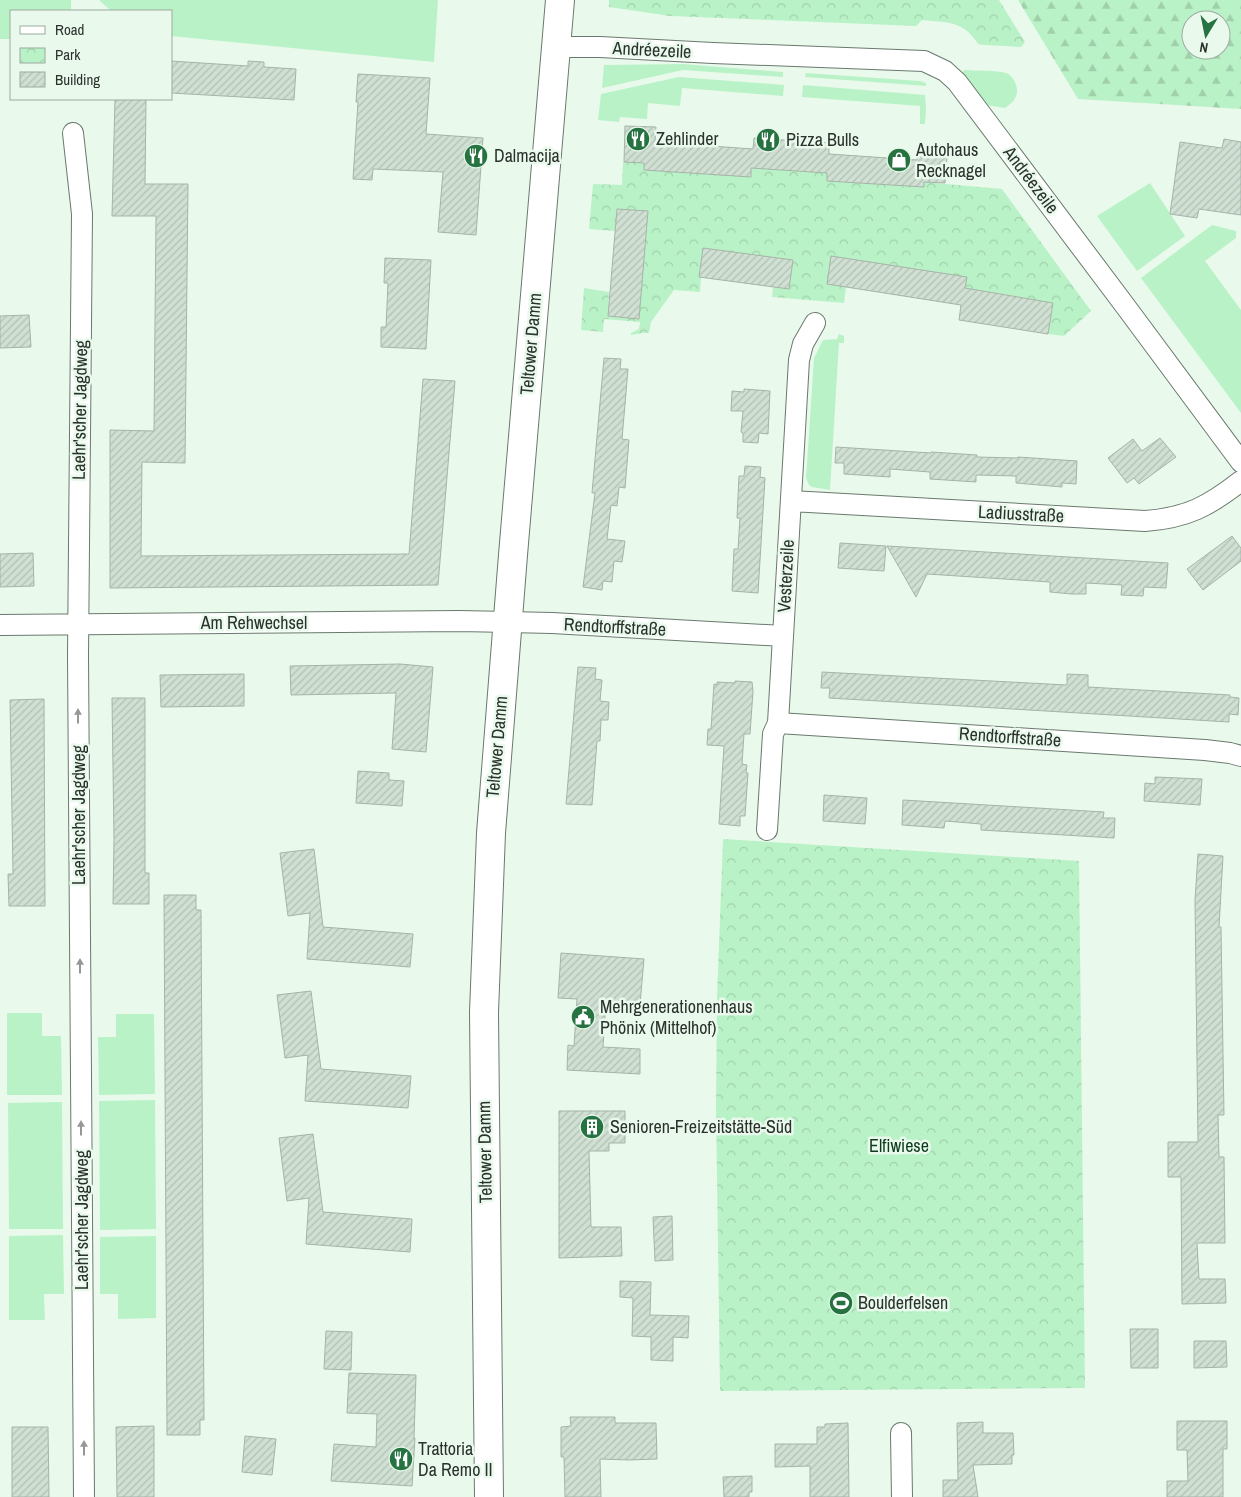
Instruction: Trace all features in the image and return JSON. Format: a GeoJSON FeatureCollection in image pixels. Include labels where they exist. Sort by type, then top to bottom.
{"type":"FeatureCollection","features":[{"type":"Feature","properties":{"kind":"main road","name":"Teltower Damm"},"geometry":{"type":"LineString","coordinates":[[489,1497],[484,1012],[486,938],[491,833],[512,554],[560,0]]}},
{"type":"Feature","properties":{"kind":"street","name":"Andréezeile"},"geometry":{"type":"LineString","coordinates":[[556,47],[600,47],[924,61],[945,71],[963,90],[1241,462]]}},
{"type":"Feature","properties":{"kind":"street","name":"Laehr'scher Jagdweg"},"geometry":{"type":"LineString","coordinates":[[74,133],[82,214],[78,624],[84,1497]]}},
{"type":"Feature","properties":{"kind":"street","name":"Vesterzeile"},"geometry":{"type":"LineString","coordinates":[[767,830],[773,734],[778,723],[799,360],[803,344],[815,323]]}},
{"type":"Feature","properties":{"kind":"street","name":"Ladiusstraße"},"geometry":{"type":"LineString","coordinates":[[791,501],[1145,521],[1168,518],[1190,512],[1220,497],[1241,481]]}},
{"type":"Feature","properties":{"kind":"street","name":"Am Rehwechsel"},"geometry":{"type":"LineString","coordinates":[[0,625],[508,622]]}},
{"type":"Feature","properties":{"kind":"street","name":"Rendtorffstraße"},"geometry":{"type":"LineString","coordinates":[[508,622],[558,623],[783,636]]}},
{"type":"Feature","properties":{"kind":"street","name":"Rendtorffstraße"},"geometry":{"type":"LineString","coordinates":[[778,723],[1205,750],[1241,756]]}},
{"type":"Feature","properties":{"kind":"street"},"geometry":{"type":"LineString","coordinates":[[901,1433],[902,1497]]}},
{"type":"Feature","properties":{"kind":"green space"},"geometry":{"type":"Polygon","coordinates":[[[0,0],[71,0],[71,10],[10,10],[10,39],[0,39],[0,0]]]}},
{"type":"Feature","properties":{"kind":"green space"},"geometry":{"type":"Polygon","coordinates":[[[99,0],[438,0],[434,62],[172,36],[172,10],[110,10],[99,0]]]}},
{"type":"Feature","properties":{"kind":"green space"},"geometry":{"type":"Polygon","coordinates":[[[609,0],[999,0],[1025,42],[1021,47],[978,44],[967,31],[954,24],[922,20],[916,26],[670,16],[609,7],[609,0]]]}},
{"type":"Feature","properties":{"kind":"green space"},"geometry":{"type":"Polygon","coordinates":[[[1018,0],[1241,0],[1241,109],[1078,99],[1018,0]]]}},
{"type":"Feature","properties":{"kind":"green space"},"geometry":{"type":"Polygon","coordinates":[[[683,64],[783,72],[783,77],[683,70],[602,88],[604,65],[683,64]]]}},
{"type":"Feature","properties":{"kind":"green space"},"geometry":{"type":"Polygon","coordinates":[[[965,70],[997,71],[1008,74],[1016,84],[1017,92],[1015,98],[1005,108],[986,105],[963,74],[965,70]]]}},
{"type":"Feature","properties":{"kind":"green space"},"geometry":{"type":"Polygon","coordinates":[[[806,73],[920,81],[926,83],[926,86],[805,77],[806,73]]]}},
{"type":"Feature","properties":{"kind":"green space"},"geometry":{"type":"Polygon","coordinates":[[[679,77],[784,85],[783,96],[682,88],[680,106],[648,103],[647,119],[620,117],[619,122],[598,120],[601,94],[679,77]]]}},
{"type":"Feature","properties":{"kind":"green space"},"geometry":{"type":"Polygon","coordinates":[[[803,85],[925,95],[925,124],[920,124],[920,106],[802,97],[803,85]]]}},
{"type":"Feature","properties":{"kind":"green space"},"geometry":{"type":"Polygon","coordinates":[[[623,162],[644,163],[644,170],[751,176],[751,168],[827,173],[827,181],[924,187],[924,182],[1002,189],[1091,311],[1064,336],[1048,334],[1053,303],[965,288],[967,277],[832,256],[846,287],[844,303],[772,297],[773,287],[789,289],[793,260],[703,248],[699,277],[701,278],[700,292],[674,290],[651,322],[649,333],[631,335],[631,333],[639,329],[640,322],[604,319],[603,332],[581,330],[584,288],[609,292],[608,316],[639,319],[648,211],[618,209],[616,231],[589,229],[593,184],[622,185],[623,162]]]}},
{"type":"Feature","properties":{"kind":"green space"},"geometry":{"type":"Polygon","coordinates":[[[1150,183],[1185,236],[1137,271],[1097,216],[1150,183]]]}},
{"type":"Feature","properties":{"kind":"green space"},"geometry":{"type":"Polygon","coordinates":[[[1212,225],[1236,231],[1236,238],[1205,261],[1241,310],[1241,413],[1141,278],[1212,225]]]}},
{"type":"Feature","properties":{"kind":"green space"},"geometry":{"type":"Polygon","coordinates":[[[839,334],[844,336],[844,343],[839,343],[830,490],[812,487],[806,478],[814,358],[823,340],[837,339],[839,334]]]}},
{"type":"Feature","properties":{"kind":"green space","name":"Elfiwiese"},"geometry":{"type":"Polygon","coordinates":[[[723,839],[1079,861],[1085,1388],[720,1391],[716,1107],[717,996],[723,839]]]}},
{"type":"Feature","properties":{"kind":"green space"},"geometry":{"type":"Polygon","coordinates":[[[7,1013],[42,1013],[42,1036],[61,1036],[62,1095],[7,1095],[7,1013]]]}},
{"type":"Feature","properties":{"kind":"green space"},"geometry":{"type":"Polygon","coordinates":[[[116,1014],[154,1014],[155,1094],[99,1095],[98,1037],[116,1037],[116,1014]]]}},
{"type":"Feature","properties":{"kind":"green space"},"geometry":{"type":"Polygon","coordinates":[[[155,1100],[156,1229],[100,1230],[99,1101],[155,1100]]]}},
{"type":"Feature","properties":{"kind":"green space"},"geometry":{"type":"Polygon","coordinates":[[[62,1102],[63,1229],[9,1229],[8,1103],[62,1102]]]}},
{"type":"Feature","properties":{"kind":"green space"},"geometry":{"type":"Polygon","coordinates":[[[63,1235],[64,1294],[44,1294],[45,1320],[9,1320],[9,1236],[63,1235]]]}},
{"type":"Feature","properties":{"kind":"green space"},"geometry":{"type":"Polygon","coordinates":[[[156,1236],[156,1318],[118,1319],[118,1294],[100,1294],[100,1237],[156,1236]]]}},
{"type":"Feature","properties":{"kind":"building"},"geometry":{"type":"Polygon","coordinates":[[[172,61],[248,66],[248,61],[264,62],[264,67],[296,69],[294,100],[172,93],[172,61]]]}},
{"type":"Feature","properties":{"kind":"building"},"geometry":{"type":"Polygon","coordinates":[[[358,74],[430,78],[426,134],[483,138],[476,235],[438,232],[443,172],[373,169],[372,180],[353,179],[358,74]]]}},
{"type":"Feature","properties":{"kind":"building"},"geometry":{"type":"Polygon","coordinates":[[[115,100],[146,100],[145,184],[188,184],[185,463],[142,462],[141,556],[409,554],[423,379],[455,381],[438,585],[110,588],[110,430],[154,431],[156,216],[112,216],[115,100]]]}},
{"type":"Feature","properties":{"kind":"building"},"geometry":{"type":"Polygon","coordinates":[[[625,126],[656,127],[655,142],[753,149],[754,138],[829,143],[829,154],[917,160],[918,144],[948,146],[945,183],[924,182],[924,187],[827,181],[827,173],[751,168],[751,177],[644,170],[644,163],[624,162],[625,126]]]}},
{"type":"Feature","properties":{"kind":"building"},"geometry":{"type":"Polygon","coordinates":[[[1224,139],[1241,142],[1241,215],[1199,209],[1197,218],[1170,214],[1180,142],[1222,148],[1224,139]]]}},
{"type":"Feature","properties":{"kind":"building"},"geometry":{"type":"Polygon","coordinates":[[[617,209],[648,211],[639,319],[608,316],[617,209]]]}},
{"type":"Feature","properties":{"kind":"building"},"geometry":{"type":"Polygon","coordinates":[[[703,248],[793,260],[789,289],[699,277],[703,248]]]}},
{"type":"Feature","properties":{"kind":"building"},"geometry":{"type":"Polygon","coordinates":[[[831,256],[967,277],[965,288],[1053,303],[1048,334],[959,320],[961,305],[827,284],[831,256]]]}},
{"type":"Feature","properties":{"kind":"building"},"geometry":{"type":"Polygon","coordinates":[[[385,258],[431,260],[426,349],[381,347],[381,327],[386,327],[388,283],[384,283],[385,258]]]}},
{"type":"Feature","properties":{"kind":"building"},"geometry":{"type":"Polygon","coordinates":[[[29,315],[31,347],[0,348],[0,316],[29,315]]]}},
{"type":"Feature","properties":{"kind":"building"},"geometry":{"type":"Polygon","coordinates":[[[604,358],[621,359],[620,369],[628,369],[622,439],[629,440],[625,488],[619,487],[617,506],[611,505],[607,539],[625,541],[622,562],[614,561],[612,582],[603,581],[602,590],[583,587],[595,493],[592,493],[604,358]]]}},
{"type":"Feature","properties":{"kind":"building"},"geometry":{"type":"Polygon","coordinates":[[[744,389],[770,391],[768,434],[759,433],[758,443],[743,442],[743,433],[741,432],[743,411],[731,411],[732,391],[744,392],[744,389]]]}},
{"type":"Feature","properties":{"kind":"building"},"geometry":{"type":"Polygon","coordinates":[[[1160,438],[1176,457],[1139,484],[1134,478],[1127,483],[1108,458],[1133,439],[1142,451],[1160,438]]]}},
{"type":"Feature","properties":{"kind":"building"},"geometry":{"type":"Polygon","coordinates":[[[836,447],[977,455],[977,457],[1018,457],[1077,461],[1076,484],[1062,483],[1062,487],[1016,483],[1016,476],[976,475],[976,482],[930,479],[930,472],[890,469],[890,477],[844,474],[844,463],[835,463],[836,447]]]}},
{"type":"Feature","properties":{"kind":"building"},"geometry":{"type":"Polygon","coordinates":[[[745,466],[761,467],[760,477],[765,478],[758,593],[732,591],[734,549],[738,549],[740,518],[737,518],[739,476],[744,476],[745,466]]]}},
{"type":"Feature","properties":{"kind":"building"},"geometry":{"type":"Polygon","coordinates":[[[1232,536],[1241,548],[1241,561],[1203,590],[1187,569],[1232,536]]]}},
{"type":"Feature","properties":{"kind":"building"},"geometry":{"type":"Polygon","coordinates":[[[840,543],[886,546],[884,571],[838,568],[840,543]]]}},
{"type":"Feature","properties":{"kind":"building"},"geometry":{"type":"Polygon","coordinates":[[[887,546],[1168,563],[1166,588],[1144,587],[1143,596],[1121,595],[1122,585],[1086,583],[1086,594],[1072,594],[1050,592],[1050,582],[927,574],[916,597],[887,546]]]}},
{"type":"Feature","properties":{"kind":"building"},"geometry":{"type":"Polygon","coordinates":[[[33,553],[34,586],[0,587],[0,554],[33,553]]]}},
{"type":"Feature","properties":{"kind":"building"},"geometry":{"type":"Polygon","coordinates":[[[400,664],[433,667],[426,752],[392,749],[396,693],[291,695],[290,666],[400,664]]]}},
{"type":"Feature","properties":{"kind":"building"},"geometry":{"type":"Polygon","coordinates":[[[578,667],[596,668],[595,679],[602,680],[600,701],[609,702],[608,720],[601,720],[600,741],[597,741],[592,805],[566,804],[578,667]]]}},
{"type":"Feature","properties":{"kind":"building"},"geometry":{"type":"Polygon","coordinates":[[[822,672],[1067,685],[1067,674],[1088,675],[1088,687],[1230,695],[1230,697],[1239,698],[1238,715],[1229,714],[1229,722],[829,698],[830,688],[821,688],[822,672]]]}},
{"type":"Feature","properties":{"kind":"building"},"geometry":{"type":"Polygon","coordinates":[[[244,674],[244,706],[161,707],[160,675],[244,674]]]}},
{"type":"Feature","properties":{"kind":"building"},"geometry":{"type":"Polygon","coordinates":[[[735,681],[752,682],[753,691],[750,734],[744,734],[742,764],[747,765],[746,773],[748,773],[745,816],[740,816],[740,826],[719,824],[724,746],[707,745],[708,729],[711,729],[714,684],[717,685],[717,682],[735,683],[735,681]]]}},
{"type":"Feature","properties":{"kind":"building"},"geometry":{"type":"Polygon","coordinates":[[[112,698],[145,698],[145,873],[149,873],[149,904],[113,904],[112,698]]]}},
{"type":"Feature","properties":{"kind":"building"},"geometry":{"type":"Polygon","coordinates":[[[44,699],[45,906],[9,906],[8,874],[13,874],[10,700],[44,699]]]}},
{"type":"Feature","properties":{"kind":"building"},"geometry":{"type":"Polygon","coordinates":[[[358,771],[389,773],[389,780],[404,781],[402,806],[356,803],[358,771]]]}},
{"type":"Feature","properties":{"kind":"building"},"geometry":{"type":"Polygon","coordinates":[[[1155,777],[1202,779],[1200,805],[1144,801],[1145,783],[1155,784],[1155,777]]]}},
{"type":"Feature","properties":{"kind":"building"},"geometry":{"type":"Polygon","coordinates":[[[824,795],[867,798],[865,824],[823,821],[824,795]]]}},
{"type":"Feature","properties":{"kind":"building"},"geometry":{"type":"Polygon","coordinates":[[[903,800],[1104,812],[1103,818],[1115,818],[1114,838],[981,830],[981,824],[945,821],[944,828],[902,825],[903,800]]]}},
{"type":"Feature","properties":{"kind":"building"},"geometry":{"type":"Polygon","coordinates":[[[314,849],[323,927],[413,934],[410,967],[307,959],[310,913],[288,916],[280,853],[314,849]]]}},
{"type":"Feature","properties":{"kind":"building"},"geometry":{"type":"Polygon","coordinates":[[[1198,854],[1223,856],[1219,927],[1221,927],[1224,1115],[1218,1115],[1219,1157],[1224,1157],[1225,1243],[1197,1243],[1199,1279],[1225,1279],[1226,1303],[1182,1304],[1181,1177],[1168,1177],[1168,1142],[1198,1142],[1195,900],[1198,854]]]}},
{"type":"Feature","properties":{"kind":"building"},"geometry":{"type":"Polygon","coordinates":[[[164,895],[196,895],[196,910],[201,910],[204,1420],[200,1420],[200,1435],[167,1435],[164,895]]]}},
{"type":"Feature","properties":{"kind":"building"},"geometry":{"type":"Polygon","coordinates":[[[561,953],[644,959],[640,1004],[606,1002],[603,1047],[640,1049],[640,1074],[567,1070],[568,1045],[574,1046],[577,999],[558,998],[561,953]]]}},
{"type":"Feature","properties":{"kind":"building"},"geometry":{"type":"Polygon","coordinates":[[[311,991],[321,1069],[411,1076],[408,1108],[305,1101],[308,1055],[285,1058],[277,995],[311,991]]]}},
{"type":"Feature","properties":{"kind":"building"},"geometry":{"type":"Polygon","coordinates":[[[559,1111],[625,1111],[625,1143],[609,1143],[609,1151],[589,1151],[591,1227],[621,1227],[622,1256],[559,1258],[559,1111]]]}},
{"type":"Feature","properties":{"kind":"building"},"geometry":{"type":"Polygon","coordinates":[[[313,1134],[323,1212],[412,1219],[410,1252],[306,1244],[309,1198],[287,1201],[279,1138],[313,1134]]]}},
{"type":"Feature","properties":{"kind":"building"},"geometry":{"type":"Polygon","coordinates":[[[672,1216],[673,1260],[655,1261],[653,1217],[672,1216]]]}},
{"type":"Feature","properties":{"kind":"building"},"geometry":{"type":"Polygon","coordinates":[[[620,1281],[651,1282],[650,1315],[689,1316],[688,1338],[673,1337],[673,1361],[651,1360],[651,1337],[632,1336],[633,1298],[620,1297],[620,1281]]]}},
{"type":"Feature","properties":{"kind":"building"},"geometry":{"type":"Polygon","coordinates":[[[1130,1329],[1158,1329],[1158,1368],[1131,1368],[1130,1329]]]}},
{"type":"Feature","properties":{"kind":"building"},"geometry":{"type":"Polygon","coordinates":[[[326,1331],[352,1332],[351,1370],[324,1369],[326,1331]]]}},
{"type":"Feature","properties":{"kind":"building"},"geometry":{"type":"Polygon","coordinates":[[[1194,1341],[1226,1341],[1227,1367],[1194,1368],[1194,1341]]]}},
{"type":"Feature","properties":{"kind":"building"},"geometry":{"type":"Polygon","coordinates":[[[349,1373],[416,1375],[412,1486],[331,1481],[334,1444],[376,1447],[377,1414],[347,1413],[349,1373]]]}},
{"type":"Feature","properties":{"kind":"building"},"geometry":{"type":"Polygon","coordinates":[[[570,1417],[615,1417],[615,1423],[656,1423],[657,1459],[600,1459],[601,1497],[565,1497],[564,1457],[561,1457],[561,1427],[571,1426],[570,1417]]]}},
{"type":"Feature","properties":{"kind":"building"},"geometry":{"type":"Polygon","coordinates":[[[1177,1421],[1227,1421],[1227,1449],[1223,1449],[1223,1497],[1167,1497],[1167,1481],[1188,1481],[1187,1450],[1177,1450],[1177,1421]]]}},
{"type":"Feature","properties":{"kind":"building"},"geometry":{"type":"Polygon","coordinates":[[[983,1422],[983,1433],[1013,1433],[1014,1455],[1012,1455],[1012,1464],[973,1465],[978,1497],[943,1497],[943,1480],[958,1480],[957,1423],[983,1422]]]}},
{"type":"Feature","properties":{"kind":"building"},"geometry":{"type":"Polygon","coordinates":[[[848,1423],[849,1497],[810,1497],[810,1466],[775,1467],[775,1444],[817,1444],[817,1427],[825,1427],[825,1424],[848,1423]]]}},
{"type":"Feature","properties":{"kind":"building"},"geometry":{"type":"Polygon","coordinates":[[[154,1426],[154,1497],[117,1497],[116,1427],[154,1426]]]}},
{"type":"Feature","properties":{"kind":"building"},"geometry":{"type":"Polygon","coordinates":[[[12,1427],[48,1427],[49,1497],[12,1497],[12,1427]]]}},
{"type":"Feature","properties":{"kind":"building"},"geometry":{"type":"Polygon","coordinates":[[[245,1436],[276,1439],[272,1475],[242,1472],[245,1436]]]}},
{"type":"Feature","properties":{"kind":"building"},"geometry":{"type":"Polygon","coordinates":[[[752,1476],[752,1492],[749,1492],[749,1497],[724,1497],[723,1477],[752,1476]]]}},
{"type":"Feature","properties":{"kind":"place","name":"Zehlinder"},"geometry":{"type":"Point","coordinates":[638,139]}},
{"type":"Feature","properties":{"kind":"place","name":"Pizza Bulls"},"geometry":{"type":"Point","coordinates":[768,140]}},
{"type":"Feature","properties":{"kind":"place","name":"Dalmacija"},"geometry":{"type":"Point","coordinates":[476,156]}},
{"type":"Feature","properties":{"kind":"place","name":"Autohaus Recknagel"},"geometry":{"type":"Point","coordinates":[899,160]}},
{"type":"Feature","properties":{"kind":"place","name":"Mehrgenerationenhaus Phönix (Mittelhof)"},"geometry":{"type":"Point","coordinates":[583,1017]}},
{"type":"Feature","properties":{"kind":"place","name":"Senioren-Freizeitstätte-Süd"},"geometry":{"type":"Point","coordinates":[592,1127]}},
{"type":"Feature","properties":{"kind":"place","name":"Boulderfelsen"},"geometry":{"type":"Point","coordinates":[841,1303]}},
{"type":"Feature","properties":{"kind":"place","name":"Trattoria Da Remo II"},"geometry":{"type":"Point","coordinates":[401,1459]}}]}
